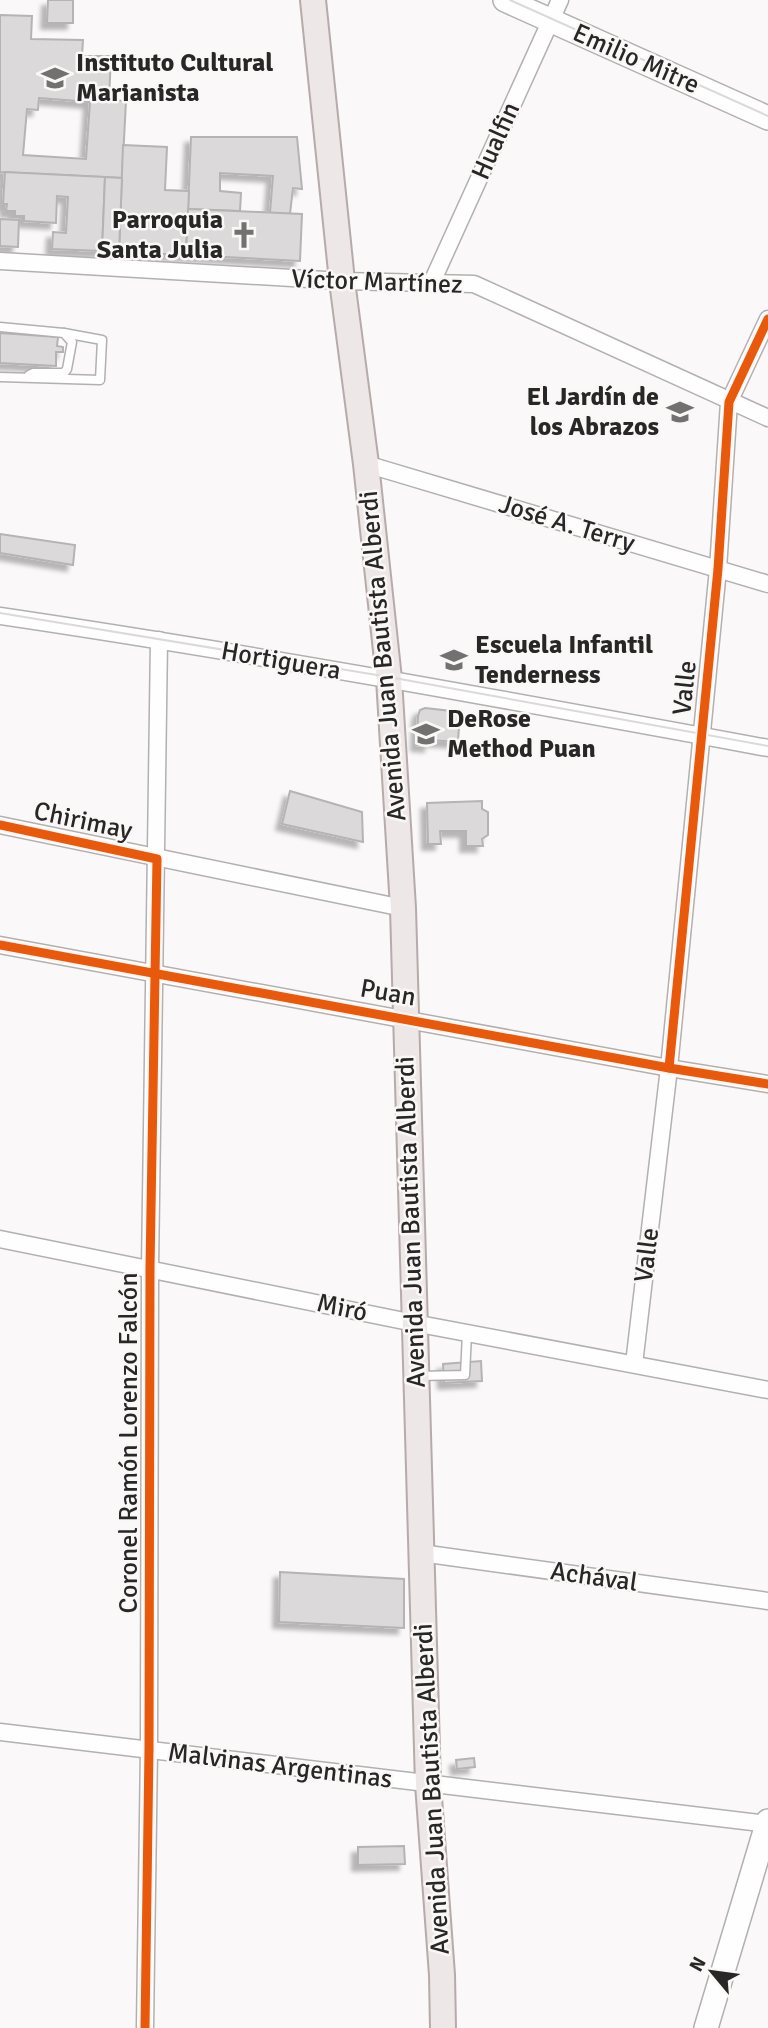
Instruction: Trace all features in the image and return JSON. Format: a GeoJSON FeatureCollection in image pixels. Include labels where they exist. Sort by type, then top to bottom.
{"type":"FeatureCollection","features":[{"type":"Feature","properties":{"kind":"main road","name":"Avenida Juan Bautista Alberdi"},"geometry":{"type":"LineString","coordinates":[[313,0],[342,281],[366,464],[389,679],[403,908],[428,1784],[442,1975],[443,2028]]}},
{"type":"Feature","properties":{"kind":"street","name":"Emilio Mitre"},"geometry":{"type":"LineString","coordinates":[[505,0],[555,10],[768,118]]}},
{"type":"Feature","properties":{"kind":"street","name":"Hualfin"},"geometry":{"type":"LineString","coordinates":[[432,282],[555,10]]}},
{"type":"Feature","properties":{"kind":"street","name":"Víctor Martínez"},"geometry":{"type":"LineString","coordinates":[[0,261],[342,281],[474,285],[768,418]]}},
{"type":"Feature","properties":{"kind":"street","name":"Valle"},"geometry":{"type":"LineString","coordinates":[[634,1364],[669,1068],[718,569],[729,402],[768,319]]}},
{"type":"Feature","properties":{"kind":"street","name":"José A. Terry"},"geometry":{"type":"LineString","coordinates":[[366,464],[768,584]]}},
{"type":"Feature","properties":{"kind":"street","name":"Hortiguera"},"geometry":{"type":"LineString","coordinates":[[0,616],[389,679],[768,748]]}},
{"type":"Feature","properties":{"kind":"street","name":"Coronel Ramón Lorenzo Falcón"},"geometry":{"type":"LineString","coordinates":[[145,2028],[149,1749],[150,1268],[159,640]]}},
{"type":"Feature","properties":{"kind":"street","name":"Chirimay"},"geometry":{"type":"LineString","coordinates":[[0,825],[403,908]]}},
{"type":"Feature","properties":{"kind":"street","name":"Puan"},"geometry":{"type":"LineString","coordinates":[[0,945],[768,1084]]}},
{"type":"Feature","properties":{"kind":"street","name":"Miró"},"geometry":{"type":"LineString","coordinates":[[0,1239],[414,1323],[768,1390]]}},
{"type":"Feature","properties":{"kind":"street","name":"Achával"},"geometry":{"type":"LineString","coordinates":[[421,1553],[768,1601]]}},
{"type":"Feature","properties":{"kind":"street","name":"Malvinas Argentinas"},"geometry":{"type":"LineString","coordinates":[[0,1732],[768,1823]]}},
{"type":"Feature","properties":{"kind":"street"},"geometry":{"type":"LineString","coordinates":[[706,2028],[768,1823]]}},
{"type":"Feature","properties":{"kind":"lane"},"geometry":{"type":"LineString","coordinates":[[0,327],[64,333],[102,340],[100,380],[0,377]]}},
{"type":"Feature","properties":{"kind":"lane"},"geometry":{"type":"LineString","coordinates":[[23,378],[33,373],[64,373],[72,342],[64,333]]}},
{"type":"Feature","properties":{"kind":"lane"},"geometry":{"type":"LineString","coordinates":[[415,1376],[465,1375],[467,1333]]}},
{"type":"Feature","properties":{"kind":"building"},"geometry":{"type":"Polygon","coordinates":[[[48,0],[73,0],[73,23],[47,23],[48,0]]]}},
{"type":"Feature","properties":{"kind":"building","name":"Instituto Cultural Marianista"},"geometry":{"type":"Polygon","coordinates":[[[0,15],[32,16],[31,39],[83,40],[82,56],[111,56],[109,100],[126,101],[122,178],[0,172],[0,15]],[[39,98],[38,110],[27,109],[23,155],[86,159],[90,102],[39,98]]]}},
{"type":"Feature","properties":{"kind":"building"},"geometry":{"type":"Polygon","coordinates":[[[191,137],[297,137],[302,189],[293,188],[290,214],[270,213],[273,176],[220,173],[220,191],[241,193],[240,211],[188,209],[191,137]]]}},
{"type":"Feature","properties":{"kind":"building"},"geometry":{"type":"Polygon","coordinates":[[[123,145],[167,147],[165,190],[189,191],[186,255],[119,252],[123,145]]]}},
{"type":"Feature","properties":{"kind":"building"},"geometry":{"type":"Polygon","coordinates":[[[5,172],[105,177],[102,251],[52,249],[53,232],[66,233],[68,197],[57,196],[56,223],[24,221],[24,216],[15,216],[15,211],[6,211],[7,204],[3,204],[5,172]]]}},
{"type":"Feature","properties":{"kind":"building"},"geometry":{"type":"Polygon","coordinates":[[[105,177],[122,178],[119,252],[102,251],[105,177]]]}},
{"type":"Feature","properties":{"kind":"building","name":"Parroquia Santa Julia"},"geometry":{"type":"Polygon","coordinates":[[[188,209],[302,214],[300,261],[186,255],[188,209]]]}},
{"type":"Feature","properties":{"kind":"building"},"geometry":{"type":"Polygon","coordinates":[[[0,219],[19,220],[18,247],[0,246],[0,219]]]}},
{"type":"Feature","properties":{"kind":"building"},"geometry":{"type":"Polygon","coordinates":[[[0,333],[58,337],[57,346],[63,347],[63,352],[56,352],[56,366],[0,363],[0,333]]]}},
{"type":"Feature","properties":{"kind":"building"},"geometry":{"type":"Polygon","coordinates":[[[0,534],[75,545],[73,565],[0,553],[0,534]]]}},
{"type":"Feature","properties":{"kind":"building"},"geometry":{"type":"Polygon","coordinates":[[[425,708],[460,712],[458,742],[430,740],[430,746],[417,745],[418,716],[420,710],[425,708]]]}},
{"type":"Feature","properties":{"kind":"building"},"geometry":{"type":"Polygon","coordinates":[[[290,791],[362,812],[363,842],[282,824],[290,791]]]}},
{"type":"Feature","properties":{"kind":"building"},"geometry":{"type":"Polygon","coordinates":[[[482,801],[482,809],[488,812],[488,835],[482,839],[483,846],[466,846],[466,831],[440,831],[441,844],[428,844],[427,803],[482,801]]]}},
{"type":"Feature","properties":{"kind":"building"},"geometry":{"type":"Polygon","coordinates":[[[481,1361],[482,1381],[444,1383],[443,1364],[481,1361]]]}},
{"type":"Feature","properties":{"kind":"building"},"geometry":{"type":"Polygon","coordinates":[[[280,1572],[404,1579],[404,1628],[279,1622],[280,1572]]]}},
{"type":"Feature","properties":{"kind":"building"},"geometry":{"type":"Polygon","coordinates":[[[474,1758],[475,1767],[457,1769],[456,1760],[474,1758]]]}},
{"type":"Feature","properties":{"kind":"building"},"geometry":{"type":"Polygon","coordinates":[[[404,1846],[405,1864],[358,1865],[358,1847],[404,1846]]]}},
{"type":"Feature","properties":{"kind":"tram line"},"geometry":{"type":"LineString","coordinates":[[510,0],[768,116]]}},
{"type":"Feature","properties":{"kind":"tram line"},"geometry":{"type":"LineString","coordinates":[[0,613],[389,677],[768,746]]}},
{"type":"Feature","properties":{"kind":"cycle path"},"geometry":{"type":"LineString","coordinates":[[669,1068],[718,569],[729,402],[768,319]]}},
{"type":"Feature","properties":{"kind":"cycle path"},"geometry":{"type":"LineString","coordinates":[[0,825],[157,859],[150,1268],[149,1749],[145,2028]]}},
{"type":"Feature","properties":{"kind":"cycle path"},"geometry":{"type":"LineString","coordinates":[[0,945],[768,1084]]}},
{"type":"Feature","properties":{"kind":"place","name":"Instituto Cultural Marianista"},"geometry":{"type":"Point","coordinates":[55,78]}},
{"type":"Feature","properties":{"kind":"place","name":"Parroquia Santa Julia"},"geometry":{"type":"Point","coordinates":[244,235]}},
{"type":"Feature","properties":{"kind":"place","name":"El Jardín de los Abrazos"},"geometry":{"type":"Point","coordinates":[680,412]}},
{"type":"Feature","properties":{"kind":"place","name":"Escuela Infantil Tenderness"},"geometry":{"type":"Point","coordinates":[454,660]}},
{"type":"Feature","properties":{"kind":"place","name":"DeRose Method Puan"},"geometry":{"type":"Point","coordinates":[426,734]}}]}
